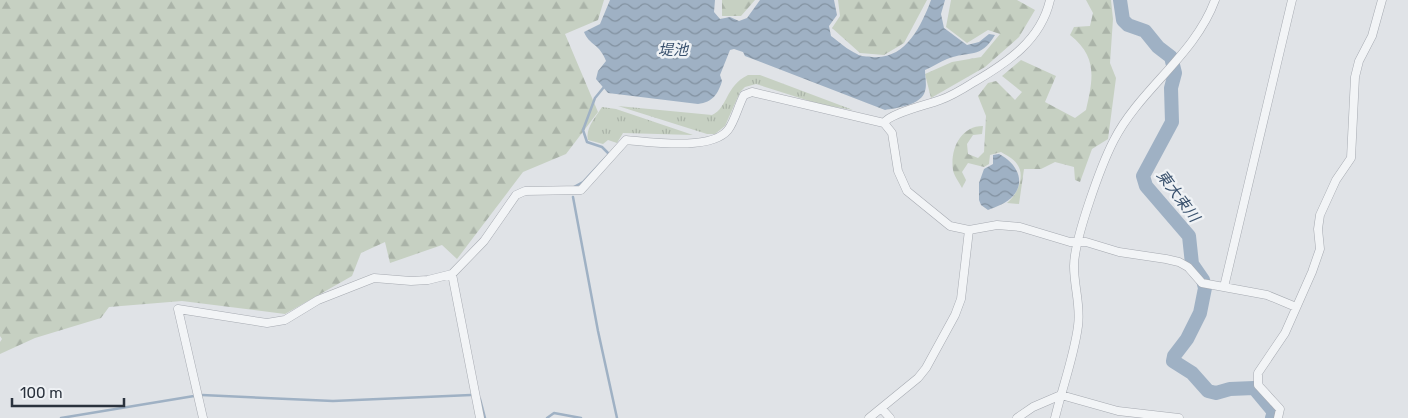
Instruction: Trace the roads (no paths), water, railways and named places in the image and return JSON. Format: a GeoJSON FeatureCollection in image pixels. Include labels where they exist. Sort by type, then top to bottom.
{"type":"FeatureCollection","features":[{"type":"Feature","properties":{"kind":"street"},"geometry":{"type":"LineString","coordinates":[[884,123],[892,116],[948,98],[1004,65],[1013,58],[1042,21],[1050,0]]}},
{"type":"Feature","properties":{"kind":"street"},"geometry":{"type":"LineString","coordinates":[[1055,418],[1078,323],[1079,307],[1074,266],[1078,242],[1114,141],[1133,111],[1202,27],[1215,0]]}},
{"type":"Feature","properties":{"kind":"street"},"geometry":{"type":"LineString","coordinates":[[1224,287],[1292,0]]}},
{"type":"Feature","properties":{"kind":"street"},"geometry":{"type":"LineString","coordinates":[[1278,418],[1280,409],[1258,385],[1258,373],[1285,333],[1320,248],[1318,230],[1320,215],[1336,180],[1353,154],[1352,117],[1355,78],[1359,61],[1372,36],[1382,0]]}},
{"type":"Feature","properties":{"kind":"street"},"geometry":{"type":"LineString","coordinates":[[203,418],[178,309],[267,323],[276,322],[285,320],[326,296],[374,278],[411,281],[428,280],[452,274],[484,240],[516,195],[526,191],[581,190],[626,140],[683,143],[703,142],[717,138],[729,128],[744,95],[748,93],[760,92],[884,123],[892,133],[898,171],[907,191],[950,226],[969,230],[997,225],[1020,227],[1070,242],[1086,242],[1119,252],[1179,262],[1188,267],[1204,284],[1267,295],[1296,307]]}},
{"type":"Feature","properties":{"kind":"street"},"geometry":{"type":"LineString","coordinates":[[869,418],[882,409],[926,368],[955,315],[961,299],[969,230]]}},
{"type":"Feature","properties":{"kind":"street"},"geometry":{"type":"LineString","coordinates":[[452,274],[480,418]]}},
{"type":"Feature","properties":{"kind":"street"},"geometry":{"type":"LineString","coordinates":[[1017,418],[1033,407],[1060,395],[1118,411],[1178,418]]}},
{"type":"Feature","properties":{"kind":"street"},"geometry":{"type":"LineString","coordinates":[[882,409],[890,418]]}},
{"type":"Feature","properties":{"kind":"water","name":"堤池"},"geometry":{"type":"Polygon","coordinates":[[[610,0],[715,0],[714,12],[720,19],[730,17],[739,21],[747,18],[760,0],[834,0],[837,15],[829,26],[831,36],[859,55],[872,57],[884,57],[903,47],[917,31],[931,0],[945,0],[941,14],[944,28],[967,45],[979,42],[989,34],[995,35],[990,43],[979,51],[955,56],[925,70],[926,86],[923,96],[914,103],[902,107],[885,110],[745,56],[743,52],[734,49],[730,50],[720,75],[722,81],[719,90],[708,101],[698,104],[608,93],[596,79],[598,71],[606,61],[601,51],[589,40],[584,32],[600,24],[610,0]]]}},
{"type":"Feature","properties":{"kind":"water"},"geometry":{"type":"Polygon","coordinates":[[[999,154],[1005,157],[1014,167],[1019,178],[1019,184],[1011,198],[988,210],[981,205],[979,200],[979,183],[984,169],[993,164],[993,155],[999,154]]]}},
{"type":"Feature","properties":{"kind":"waterway","name":"東大束川"},"geometry":{"type":"LineString","coordinates":[[1120,0],[1123,20],[1128,25],[1145,31],[1158,47],[1171,57],[1175,73],[1171,88],[1172,122],[1143,176],[1146,186],[1189,236],[1192,264],[1203,280],[1205,288],[1200,313],[1187,339],[1174,356],[1173,361],[1192,373],[1208,391],[1216,393],[1230,389],[1254,388],[1274,412],[1272,418]]}},
{"type":"Feature","properties":{"kind":"waterway"},"geometry":{"type":"LineString","coordinates":[[572,188],[583,182],[609,154],[602,147],[587,142],[583,130],[595,98],[604,87]]}},
{"type":"Feature","properties":{"kind":"waterway"},"geometry":{"type":"LineString","coordinates":[[573,197],[598,331],[617,418]]}},
{"type":"Feature","properties":{"kind":"waterway"},"geometry":{"type":"LineString","coordinates":[[202,395],[333,401],[471,395]]}},
{"type":"Feature","properties":{"kind":"waterway"},"geometry":{"type":"LineString","coordinates":[[61,418],[194,396]]}},
{"type":"Feature","properties":{"kind":"waterway"},"geometry":{"type":"LineString","coordinates":[[480,399],[485,418]]}},
{"type":"Feature","properties":{"kind":"waterway"},"geometry":{"type":"LineString","coordinates":[[547,418],[554,413],[581,418]]}}]}
